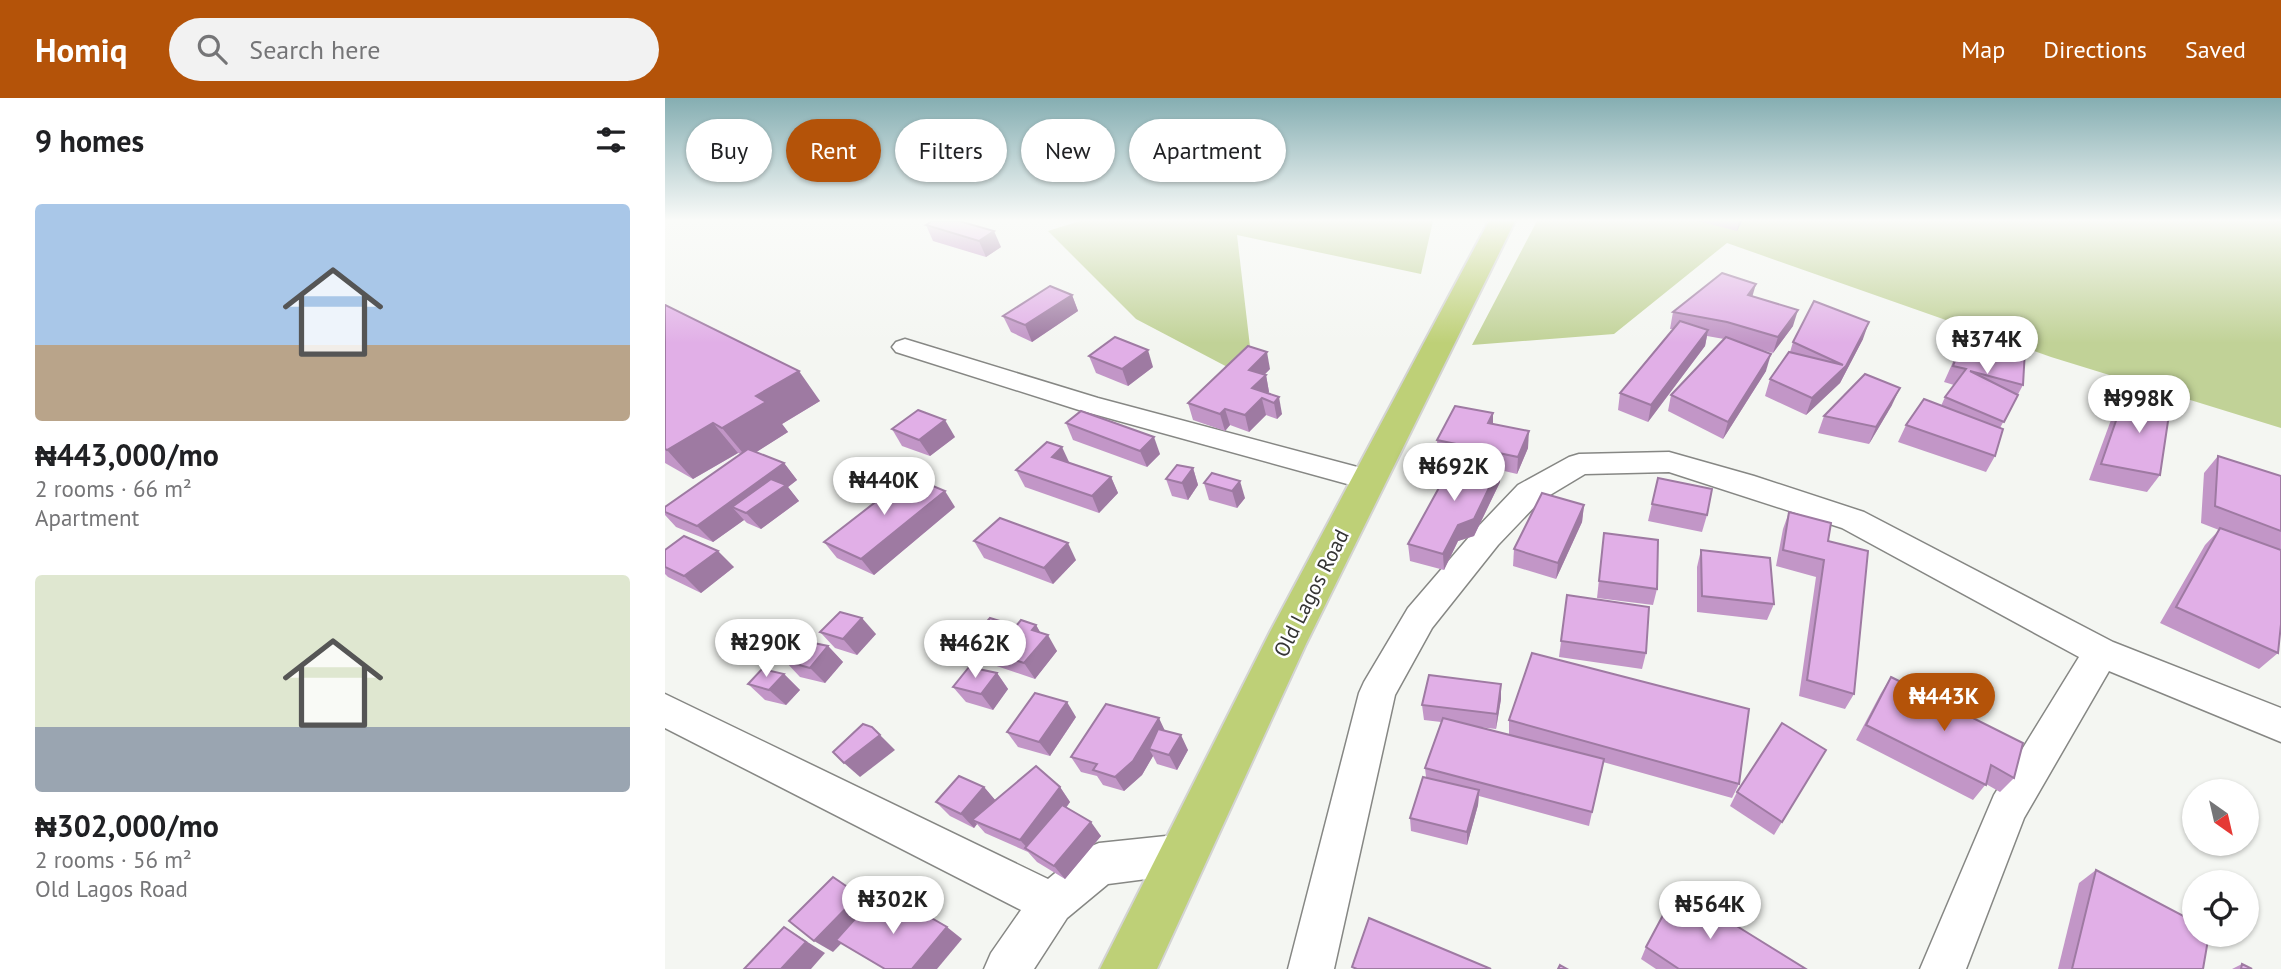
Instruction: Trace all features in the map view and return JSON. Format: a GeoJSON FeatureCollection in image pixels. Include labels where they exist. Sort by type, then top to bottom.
{"type":"FeatureCollection","features":[{"type":"Feature","properties":{"kind":"main road","name":"Old Lagos Road"},"geometry":{"type":"LineString","coordinates":[[1128,969],[1285,644],[1481,262]]}},
{"type":"Feature","properties":{"kind":"street"},"geometry":{"type":"LineString","coordinates":[[905,347],[1089,404],[1369,480]]}},
{"type":"Feature","properties":{"kind":"street"},"geometry":{"type":"LineString","coordinates":[[1311,969],[1377,693],[1420,618],[1487,537],[1529,493],[1579,464],[1669,462],[1743,483],[1853,520],[2101,652],[2281,724]]}},
{"type":"Feature","properties":{"kind":"street"},"geometry":{"type":"LineString","coordinates":[[1943,969],[2008,808],[2101,652]]}},
{"type":"Feature","properties":{"kind":"street"},"geometry":{"type":"LineString","coordinates":[[665,710],[1052,903]]}},
{"type":"Feature","properties":{"kind":"street"},"geometry":{"type":"LineString","coordinates":[[1007,969],[1052,903],[1099,864],[1185,853]]}},
{"type":"Feature","properties":{"kind":"green space"},"geometry":{"type":"Polygon","coordinates":[[[1079,262],[1240,262],[1254,381],[1136,319],[1079,262]]]}},
{"type":"Feature","properties":{"kind":"green space"},"geometry":{"type":"Polygon","coordinates":[[[1363,262],[1424,262],[1421,274],[1363,262]]]}},
{"type":"Feature","properties":{"kind":"green space"},"geometry":{"type":"Polygon","coordinates":[[[1516,262],[1704,262],[1614,334],[1472,345],[1516,262]]]}},
{"type":"Feature","properties":{"kind":"green space"},"geometry":{"type":"Polygon","coordinates":[[[1780,262],[2281,262],[2281,428],[2051,357],[1780,262]]]}},
{"type":"Feature","properties":{"kind":"building"},"geometry":{"type":"Polygon","coordinates":[[[1722,273],[1756,284],[1748,295],[1798,310],[1778,337],[1727,322],[1673,312],[1722,273]]]}},
{"type":"Feature","properties":{"kind":"building"},"geometry":{"type":"Polygon","coordinates":[[[1050,286],[1072,295],[1025,325],[1003,316],[1050,286]]]}},
{"type":"Feature","properties":{"kind":"building"},"geometry":{"type":"Polygon","coordinates":[[[1814,301],[1869,322],[1846,366],[1812,398],[1770,379],[1789,352],[1843,365],[1793,342],[1814,301]]]}},
{"type":"Feature","properties":{"kind":"building"},"geometry":{"type":"Polygon","coordinates":[[[665,305],[799,371],[756,396],[766,402],[722,428],[713,423],[667,450],[665,305]]]}},
{"type":"Feature","properties":{"kind":"building"},"geometry":{"type":"Polygon","coordinates":[[[1680,321],[1708,330],[1651,405],[1620,393],[1680,321]]]}},
{"type":"Feature","properties":{"kind":"building"},"geometry":{"type":"Polygon","coordinates":[[[1965,335],[2025,350],[2023,385],[1970,371],[2018,395],[2004,422],[1945,397],[1966,369],[1953,366],[1965,335]]]}},
{"type":"Feature","properties":{"kind":"building"},"geometry":{"type":"Polygon","coordinates":[[[1115,337],[1148,350],[1122,369],[1089,356],[1115,337]]]}},
{"type":"Feature","properties":{"kind":"building"},"geometry":{"type":"Polygon","coordinates":[[[1726,337],[1771,354],[1728,422],[1671,395],[1726,337]]]}},
{"type":"Feature","properties":{"kind":"building"},"geometry":{"type":"Polygon","coordinates":[[[1248,346],[1267,352],[1249,370],[1266,375],[1252,388],[1279,397],[1274,403],[1262,398],[1245,415],[1225,409],[1220,414],[1188,403],[1248,346]]]}},
{"type":"Feature","properties":{"kind":"building"},"geometry":{"type":"Polygon","coordinates":[[[1865,374],[1900,388],[1876,427],[1824,416],[1865,374]]]}},
{"type":"Feature","properties":{"kind":"building"},"geometry":{"type":"Polygon","coordinates":[[[2126,392],[2171,401],[2160,475],[2101,464],[2126,392]]]}},
{"type":"Feature","properties":{"kind":"building"},"geometry":{"type":"Polygon","coordinates":[[[1924,399],[2003,429],[1995,456],[1906,425],[1924,399]]]}},
{"type":"Feature","properties":{"kind":"building"},"geometry":{"type":"Polygon","coordinates":[[[1455,406],[1493,413],[1488,423],[1529,431],[1518,457],[1437,440],[1455,406]]]}},
{"type":"Feature","properties":{"kind":"building"},"geometry":{"type":"Polygon","coordinates":[[[918,410],[945,420],[919,440],[892,429],[918,410]]]}},
{"type":"Feature","properties":{"kind":"building"},"geometry":{"type":"Polygon","coordinates":[[[1081,411],[1154,437],[1140,451],[1066,423],[1081,411]]]}},
{"type":"Feature","properties":{"kind":"building"},"geometry":{"type":"Polygon","coordinates":[[[1047,442],[1062,447],[1052,457],[1111,477],[1092,496],[1016,470],[1047,442]]]}},
{"type":"Feature","properties":{"kind":"building"},"geometry":{"type":"Polygon","coordinates":[[[748,449],[784,463],[697,526],[665,512],[665,507],[748,449]]]}},
{"type":"Feature","properties":{"kind":"building"},"geometry":{"type":"Polygon","coordinates":[[[1457,455],[1500,465],[1474,519],[1458,525],[1443,554],[1408,544],[1457,455]]]}},
{"type":"Feature","properties":{"kind":"building"},"geometry":{"type":"Polygon","coordinates":[[[2218,456],[2281,476],[2281,531],[2215,506],[2218,456]]]}},
{"type":"Feature","properties":{"kind":"building"},"geometry":{"type":"Polygon","coordinates":[[[1177,465],[1193,468],[1182,483],[1166,479],[1177,465]]]}},
{"type":"Feature","properties":{"kind":"building"},"geometry":{"type":"Polygon","coordinates":[[[1212,473],[1240,481],[1232,491],[1204,483],[1212,473]]]}},
{"type":"Feature","properties":{"kind":"building"},"geometry":{"type":"Polygon","coordinates":[[[909,476],[945,491],[861,559],[824,542],[909,476]]]}},
{"type":"Feature","properties":{"kind":"building"},"geometry":{"type":"Polygon","coordinates":[[[1658,478],[1712,489],[1707,515],[1652,504],[1658,478]]]}},
{"type":"Feature","properties":{"kind":"building"},"geometry":{"type":"Polygon","coordinates":[[[771,479],[786,485],[746,513],[732,507],[771,479]]]}},
{"type":"Feature","properties":{"kind":"building"},"geometry":{"type":"Polygon","coordinates":[[[1542,493],[1584,505],[1558,563],[1514,549],[1542,493]]]}},
{"type":"Feature","properties":{"kind":"building"},"geometry":{"type":"Polygon","coordinates":[[[1789,512],[1831,523],[1828,541],[1868,551],[1854,694],[1807,680],[1824,560],[1783,550],[1789,512]]]}},
{"type":"Feature","properties":{"kind":"building"},"geometry":{"type":"Polygon","coordinates":[[[1000,518],[1068,543],[1044,568],[974,541],[1000,518]]]}},
{"type":"Feature","properties":{"kind":"building"},"geometry":{"type":"Polygon","coordinates":[[[2220,528],[2281,550],[2281,624],[2278,653],[2176,607],[2220,528]]]}},
{"type":"Feature","properties":{"kind":"building"},"geometry":{"type":"Polygon","coordinates":[[[1604,533],[1658,540],[1657,589],[1599,581],[1604,533]]]}},
{"type":"Feature","properties":{"kind":"building"},"geometry":{"type":"Polygon","coordinates":[[[684,536],[718,551],[684,576],[665,567],[665,550],[684,536]]]}},
{"type":"Feature","properties":{"kind":"building"},"geometry":{"type":"Polygon","coordinates":[[[1701,550],[1770,558],[1774,604],[1702,596],[1701,550]]]}},
{"type":"Feature","properties":{"kind":"building"},"geometry":{"type":"Polygon","coordinates":[[[1567,595],[1649,607],[1646,653],[1561,641],[1567,595]]]}},
{"type":"Feature","properties":{"kind":"building"},"geometry":{"type":"Polygon","coordinates":[[[840,612],[862,618],[843,639],[820,632],[840,612]]]}},
{"type":"Feature","properties":{"kind":"building"},"geometry":{"type":"Polygon","coordinates":[[[990,618],[1016,626],[1021,620],[1036,625],[1032,630],[1048,635],[1024,663],[967,644],[990,618]]]}},
{"type":"Feature","properties":{"kind":"building"},"geometry":{"type":"Polygon","coordinates":[[[804,641],[828,646],[810,668],[785,661],[804,641]]]}},
{"type":"Feature","properties":{"kind":"building"},"geometry":{"type":"Polygon","coordinates":[[[1532,653],[1749,709],[1739,784],[1509,720],[1532,653]]]}},
{"type":"Feature","properties":{"kind":"building"},"geometry":{"type":"Polygon","coordinates":[[[969,667],[997,673],[981,694],[953,687],[969,667]]]}},
{"type":"Feature","properties":{"kind":"building"},"geometry":{"type":"Polygon","coordinates":[[[762,669],[784,674],[769,690],[748,684],[762,669]]]}},
{"type":"Feature","properties":{"kind":"building"},"geometry":{"type":"Polygon","coordinates":[[[1429,675],[1501,684],[1497,714],[1422,705],[1429,675]]]}},
{"type":"Feature","properties":{"kind":"building"},"geometry":{"type":"Polygon","coordinates":[[[1891,677],[2023,743],[2014,778],[1991,765],[1986,785],[1866,725],[1891,677]]]}},
{"type":"Feature","properties":{"kind":"building"},"geometry":{"type":"Polygon","coordinates":[[[1035,693],[1067,702],[1039,742],[1007,732],[1035,693]]]}},
{"type":"Feature","properties":{"kind":"building"},"geometry":{"type":"Polygon","coordinates":[[[1106,704],[1159,718],[1133,761],[1115,777],[1093,770],[1097,764],[1071,757],[1106,704]]]}},
{"type":"Feature","properties":{"kind":"building"},"geometry":{"type":"Polygon","coordinates":[[[1443,718],[1604,759],[1592,812],[1425,768],[1443,718]]]}},
{"type":"Feature","properties":{"kind":"building"},"geometry":{"type":"Polygon","coordinates":[[[1782,723],[1826,750],[1782,822],[1737,792],[1782,723]]]}},
{"type":"Feature","properties":{"kind":"building"},"geometry":{"type":"Polygon","coordinates":[[[863,724],[872,727],[880,735],[844,763],[833,752],[863,724]]]}},
{"type":"Feature","properties":{"kind":"building"},"geometry":{"type":"Polygon","coordinates":[[[1158,729],[1181,735],[1169,755],[1149,749],[1158,729]]]}},
{"type":"Feature","properties":{"kind":"building"},"geometry":{"type":"Polygon","coordinates":[[[1036,766],[1060,787],[1020,840],[972,820],[1036,766]]]}},
{"type":"Feature","properties":{"kind":"building"},"geometry":{"type":"Polygon","coordinates":[[[959,776],[984,787],[961,814],[936,802],[959,776]]]}},
{"type":"Feature","properties":{"kind":"building"},"geometry":{"type":"Polygon","coordinates":[[[1423,777],[1479,790],[1467,832],[1410,818],[1423,777]]]}},
{"type":"Feature","properties":{"kind":"building"},"geometry":{"type":"Polygon","coordinates":[[[1062,805],[1091,822],[1054,866],[1025,848],[1062,805]]]}},
{"type":"Feature","properties":{"kind":"building"},"geometry":{"type":"Polygon","coordinates":[[[2096,870],[2182,915],[2182,947],[2207,947],[2203,969],[2072,969],[2096,870]]]}},
{"type":"Feature","properties":{"kind":"building"},"geometry":{"type":"Polygon","coordinates":[[[833,877],[859,895],[814,941],[789,921],[833,877]]]}},
{"type":"Feature","properties":{"kind":"building"},"geometry":{"type":"Polygon","coordinates":[[[1677,889],[1806,969],[1679,969],[1646,947],[1677,889]]]}},
{"type":"Feature","properties":{"kind":"building"},"geometry":{"type":"Polygon","coordinates":[[[895,897],[947,927],[912,969],[885,969],[836,940],[863,910],[877,918],[895,897]]]}},
{"type":"Feature","properties":{"kind":"building"},"geometry":{"type":"Polygon","coordinates":[[[1369,918],[1491,969],[1352,967],[1369,918]]]}},
{"type":"Feature","properties":{"kind":"building"},"geometry":{"type":"Polygon","coordinates":[[[784,927],[806,942],[781,969],[744,969],[784,927]]]}}]}
